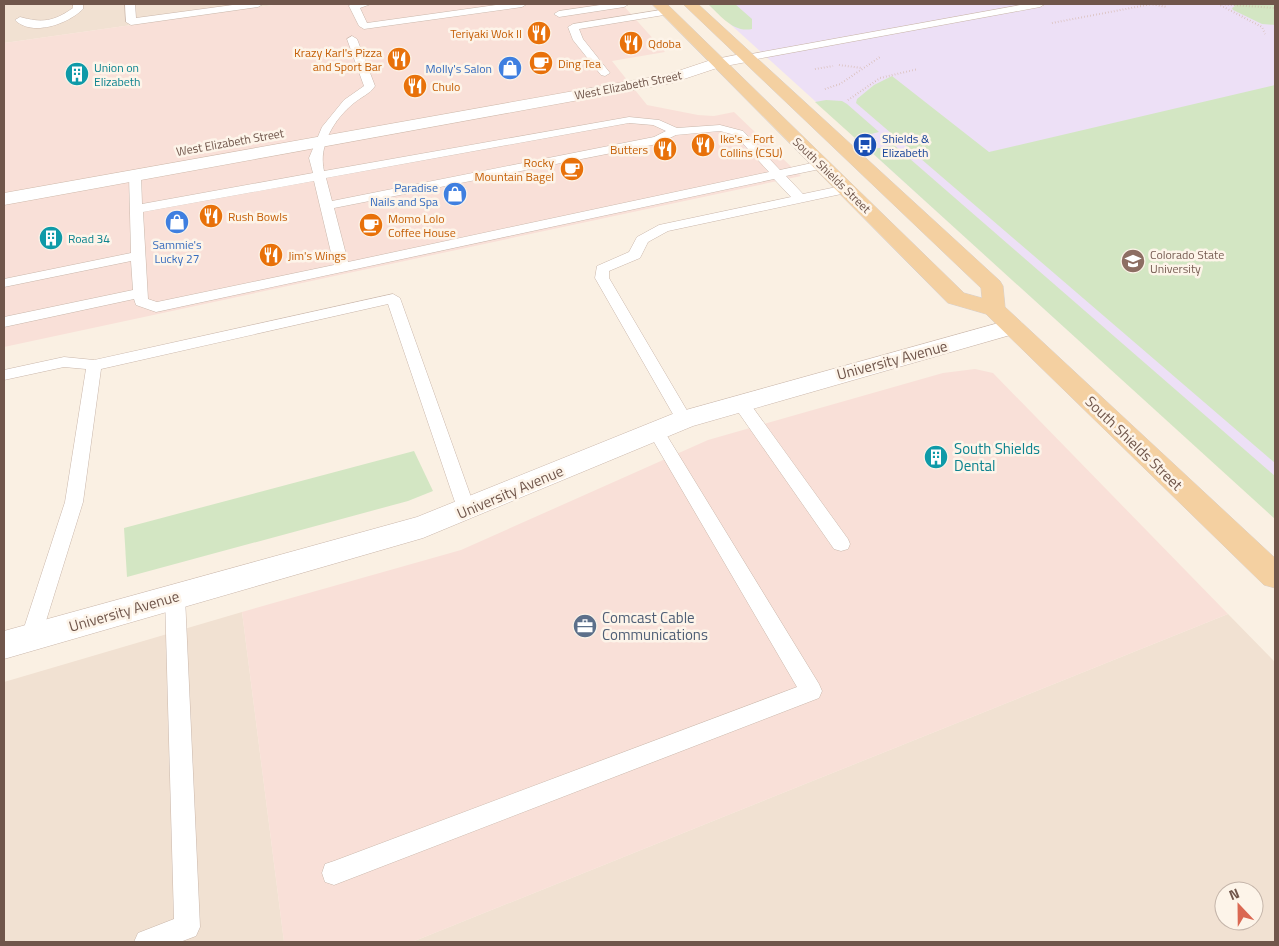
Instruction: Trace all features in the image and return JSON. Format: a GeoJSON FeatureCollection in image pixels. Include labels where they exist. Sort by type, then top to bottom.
{"type":"FeatureCollection","features":[{"type":"Feature","properties":{"kind":"main road","name":"South Shields Street"},"geometry":{"type":"LineString","coordinates":[[690,4],[992,286],[1003,318]]}},
{"type":"Feature","properties":{"kind":"main road","name":"South Shields Street"},"geometry":{"type":"LineString","coordinates":[[663,8],[956,298],[1003,318],[1275,576]]}},
{"type":"Feature","properties":{"kind":"main road"},"geometry":{"type":"LineString","coordinates":[[717,63],[746,58]]}},
{"type":"Feature","properties":{"kind":"main road","name":"West Elizabeth Street"},"geometry":{"type":"LineString","coordinates":[[597,75],[667,63],[717,63]]}},
{"type":"Feature","properties":{"kind":"main road","name":"West Elizabeth Street"},"geometry":{"type":"LineString","coordinates":[[4,199],[672,78],[717,63]]}},
{"type":"Feature","properties":{"kind":"main road","name":"West Elizabeth Street"},"geometry":{"type":"LineString","coordinates":[[4,181],[328,125],[563,81]]}},
{"type":"Feature","properties":{"kind":"main road","name":"University Avenue"},"geometry":{"type":"LineString","coordinates":[[4,645],[423,527],[467,511],[684,419],[1003,318]]}},
{"type":"Feature","properties":{"kind":"lane"},"geometry":{"type":"LineString","coordinates":[[20,20],[26,24],[44,24],[67,18],[78,9],[78,4]]}},
{"type":"Feature","properties":{"kind":"lane"},"geometry":{"type":"LineString","coordinates":[[130,4],[131,22],[258,4]]}},
{"type":"Feature","properties":{"kind":"lane"},"geometry":{"type":"LineString","coordinates":[[366,4],[354,6],[364,26],[457,8],[522,4]]}},
{"type":"Feature","properties":{"kind":"lane"},"geometry":{"type":"LineString","coordinates":[[550,4],[573,27],[597,75]]}},
{"type":"Feature","properties":{"kind":"lane"},"geometry":{"type":"LineString","coordinates":[[559,14],[624,4]]}},
{"type":"Feature","properties":{"kind":"lane"},"geometry":{"type":"LineString","coordinates":[[746,58],[1040,4]]}},
{"type":"Feature","properties":{"kind":"lane"},"geometry":{"type":"LineString","coordinates":[[573,27],[663,8]]}},
{"type":"Feature","properties":{"kind":"lane"},"geometry":{"type":"LineString","coordinates":[[342,267],[315,158],[318,143],[328,125],[347,103],[370,86],[352,40]]}},
{"type":"Feature","properties":{"kind":"lane"},"geometry":{"type":"LineString","coordinates":[[136,209],[629,120],[651,121],[670,126],[674,132]]}},
{"type":"Feature","properties":{"kind":"lane"},"geometry":{"type":"LineString","coordinates":[[327,206],[657,140],[674,132],[720,128],[739,133],[800,198]]}},
{"type":"Feature","properties":{"kind":"lane"},"geometry":{"type":"LineString","coordinates":[[135,176],[141,302],[156,307],[821,165]]}},
{"type":"Feature","properties":{"kind":"lane"},"geometry":{"type":"LineString","coordinates":[[684,419],[602,278],[602,269],[635,255],[642,240],[664,228],[846,189]]}},
{"type":"Feature","properties":{"kind":"lane"},"geometry":{"type":"LineString","coordinates":[[4,283],[138,256]]}},
{"type":"Feature","properties":{"kind":"lane"},"geometry":{"type":"LineString","coordinates":[[4,322],[140,293]]}},
{"type":"Feature","properties":{"kind":"lane"},"geometry":{"type":"LineString","coordinates":[[4,375],[64,362],[94,365],[393,298],[467,511]]}},
{"type":"Feature","properties":{"kind":"lane"},"geometry":{"type":"LineString","coordinates":[[31,637],[74,502],[94,365]]}},
{"type":"Feature","properties":{"kind":"lane"},"geometry":{"type":"LineString","coordinates":[[740,402],[841,544]]}},
{"type":"Feature","properties":{"kind":"lane"},"geometry":{"type":"LineString","coordinates":[[334,873],[811,692],[656,430]]}},
{"type":"Feature","properties":{"kind":"lane"},"geometry":{"type":"LineString","coordinates":[[147,942],[188,935],[175,597]]}},
{"type":"Feature","properties":{"kind":"path"},"geometry":{"type":"LineString","coordinates":[[1149,4],[1166,7]]}},
{"type":"Feature","properties":{"kind":"path"},"geometry":{"type":"LineString","coordinates":[[1218,4],[1275,8]]}},
{"type":"Feature","properties":{"kind":"path"},"geometry":{"type":"LineString","coordinates":[[1218,4],[1262,27],[1265,34]]}},
{"type":"Feature","properties":{"kind":"path"},"geometry":{"type":"LineString","coordinates":[[847,65],[863,68]]}},
{"type":"Feature","properties":{"kind":"path"},"geometry":{"type":"LineString","coordinates":[[848,100],[867,82],[878,77],[918,69]]}},
{"type":"Feature","properties":{"kind":"shaded area"},"geometry":{"type":"Polygon","coordinates":[[[4,4],[280,4],[4,43],[4,4]]]}},
{"type":"Feature","properties":{"kind":"shaded area"},"geometry":{"type":"Polygon","coordinates":[[[280,4],[622,4],[665,52],[612,61],[647,105],[698,115],[714,116],[734,112],[801,176],[4,347],[4,43],[280,4]]]}},
{"type":"Feature","properties":{"kind":"shaded area","name":"Colorado State University"},"geometry":{"type":"Polygon","coordinates":[[[708,4],[1275,4],[1275,518],[708,4]]]}},
{"type":"Feature","properties":{"kind":"shaded area"},"geometry":{"type":"Polygon","coordinates":[[[975,369],[993,373],[1228,614],[412,942],[284,942],[242,612],[461,550],[708,440],[943,373],[975,369]]]}},
{"type":"Feature","properties":{"kind":"shaded area"},"geometry":{"type":"Polygon","coordinates":[[[242,612],[284,942],[4,942],[4,682],[242,612]]]}},
{"type":"Feature","properties":{"kind":"shaded area"},"geometry":{"type":"Polygon","coordinates":[[[1228,614],[1275,662],[1275,942],[412,942],[1228,614]]]}},
{"type":"Feature","properties":{"kind":"green space"},"geometry":{"type":"Polygon","coordinates":[[[708,4],[735,4],[752,19],[752,29],[745,30],[733,26],[708,4]]]}},
{"type":"Feature","properties":{"kind":"green space"},"geometry":{"type":"Polygon","coordinates":[[[1232,4],[1275,4],[1275,25],[1262,24],[1233,10],[1232,8],[1235,6],[1232,4]]]}},
{"type":"Feature","properties":{"kind":"green space"},"geometry":{"type":"Polygon","coordinates":[[[892,76],[989,152],[1275,85],[1275,463],[856,103],[857,99],[874,85],[892,76]]]}},
{"type":"Feature","properties":{"kind":"green space"},"geometry":{"type":"Polygon","coordinates":[[[826,100],[842,101],[847,104],[879,132],[855,138],[815,102],[826,100]]]}},
{"type":"Feature","properties":{"kind":"green space"},"geometry":{"type":"Polygon","coordinates":[[[894,145],[1275,476],[1275,519],[869,150],[894,145]]]}},
{"type":"Feature","properties":{"kind":"green space"},"geometry":{"type":"Polygon","coordinates":[[[414,451],[433,491],[408,501],[127,577],[124,528],[414,451]]]}},
{"type":"Feature","properties":{"kind":"place","name":"Teriyaki Wok II"},"geometry":{"type":"Point","coordinates":[539,33]}},
{"type":"Feature","properties":{"kind":"place","name":"Qdoba"},"geometry":{"type":"Point","coordinates":[631,43]}},
{"type":"Feature","properties":{"kind":"place","name":"Krazy Karl's Pizza and Sport Bar"},"geometry":{"type":"Point","coordinates":[399,59]}},
{"type":"Feature","properties":{"kind":"place","name":"Ding Tea"},"geometry":{"type":"Point","coordinates":[541,63]}},
{"type":"Feature","properties":{"kind":"place","name":"Molly's Salon"},"geometry":{"type":"Point","coordinates":[510,68]}},
{"type":"Feature","properties":{"kind":"place","name":"Union on Elizabeth"},"geometry":{"type":"Point","coordinates":[77,74]}},
{"type":"Feature","properties":{"kind":"place","name":"Chulo"},"geometry":{"type":"Point","coordinates":[415,86]}},
{"type":"Feature","properties":{"kind":"place","name":"Ike's - Fort Collins (CSU)"},"geometry":{"type":"Point","coordinates":[703,145]}},
{"type":"Feature","properties":{"kind":"place","name":"Shields & Elizabeth"},"geometry":{"type":"Point","coordinates":[865,145]}},
{"type":"Feature","properties":{"kind":"place","name":"Butters"},"geometry":{"type":"Point","coordinates":[665,149]}},
{"type":"Feature","properties":{"kind":"place","name":"Rocky Mountain Bagel"},"geometry":{"type":"Point","coordinates":[572,169]}},
{"type":"Feature","properties":{"kind":"place","name":"Paradise Nails and Spa"},"geometry":{"type":"Point","coordinates":[455,194]}},
{"type":"Feature","properties":{"kind":"place","name":"Rush Bowls"},"geometry":{"type":"Point","coordinates":[211,216]}},
{"type":"Feature","properties":{"kind":"place","name":"Sammie's Lucky 27"},"geometry":{"type":"Point","coordinates":[177,222]}},
{"type":"Feature","properties":{"kind":"place","name":"Momo Lolo Coffee House"},"geometry":{"type":"Point","coordinates":[371,225]}},
{"type":"Feature","properties":{"kind":"place","name":"Road 34"},"geometry":{"type":"Point","coordinates":[51,238]}},
{"type":"Feature","properties":{"kind":"place","name":"Jim's Wings"},"geometry":{"type":"Point","coordinates":[271,255]}},
{"type":"Feature","properties":{"kind":"place","name":"Colorado State University"},"geometry":{"type":"Point","coordinates":[1133,261]}},
{"type":"Feature","properties":{"kind":"place","name":"South Shields Dental"},"geometry":{"type":"Point","coordinates":[936,457]}},
{"type":"Feature","properties":{"kind":"place","name":"Comcast Cable Communications"},"geometry":{"type":"Point","coordinates":[585,626]}}]}
